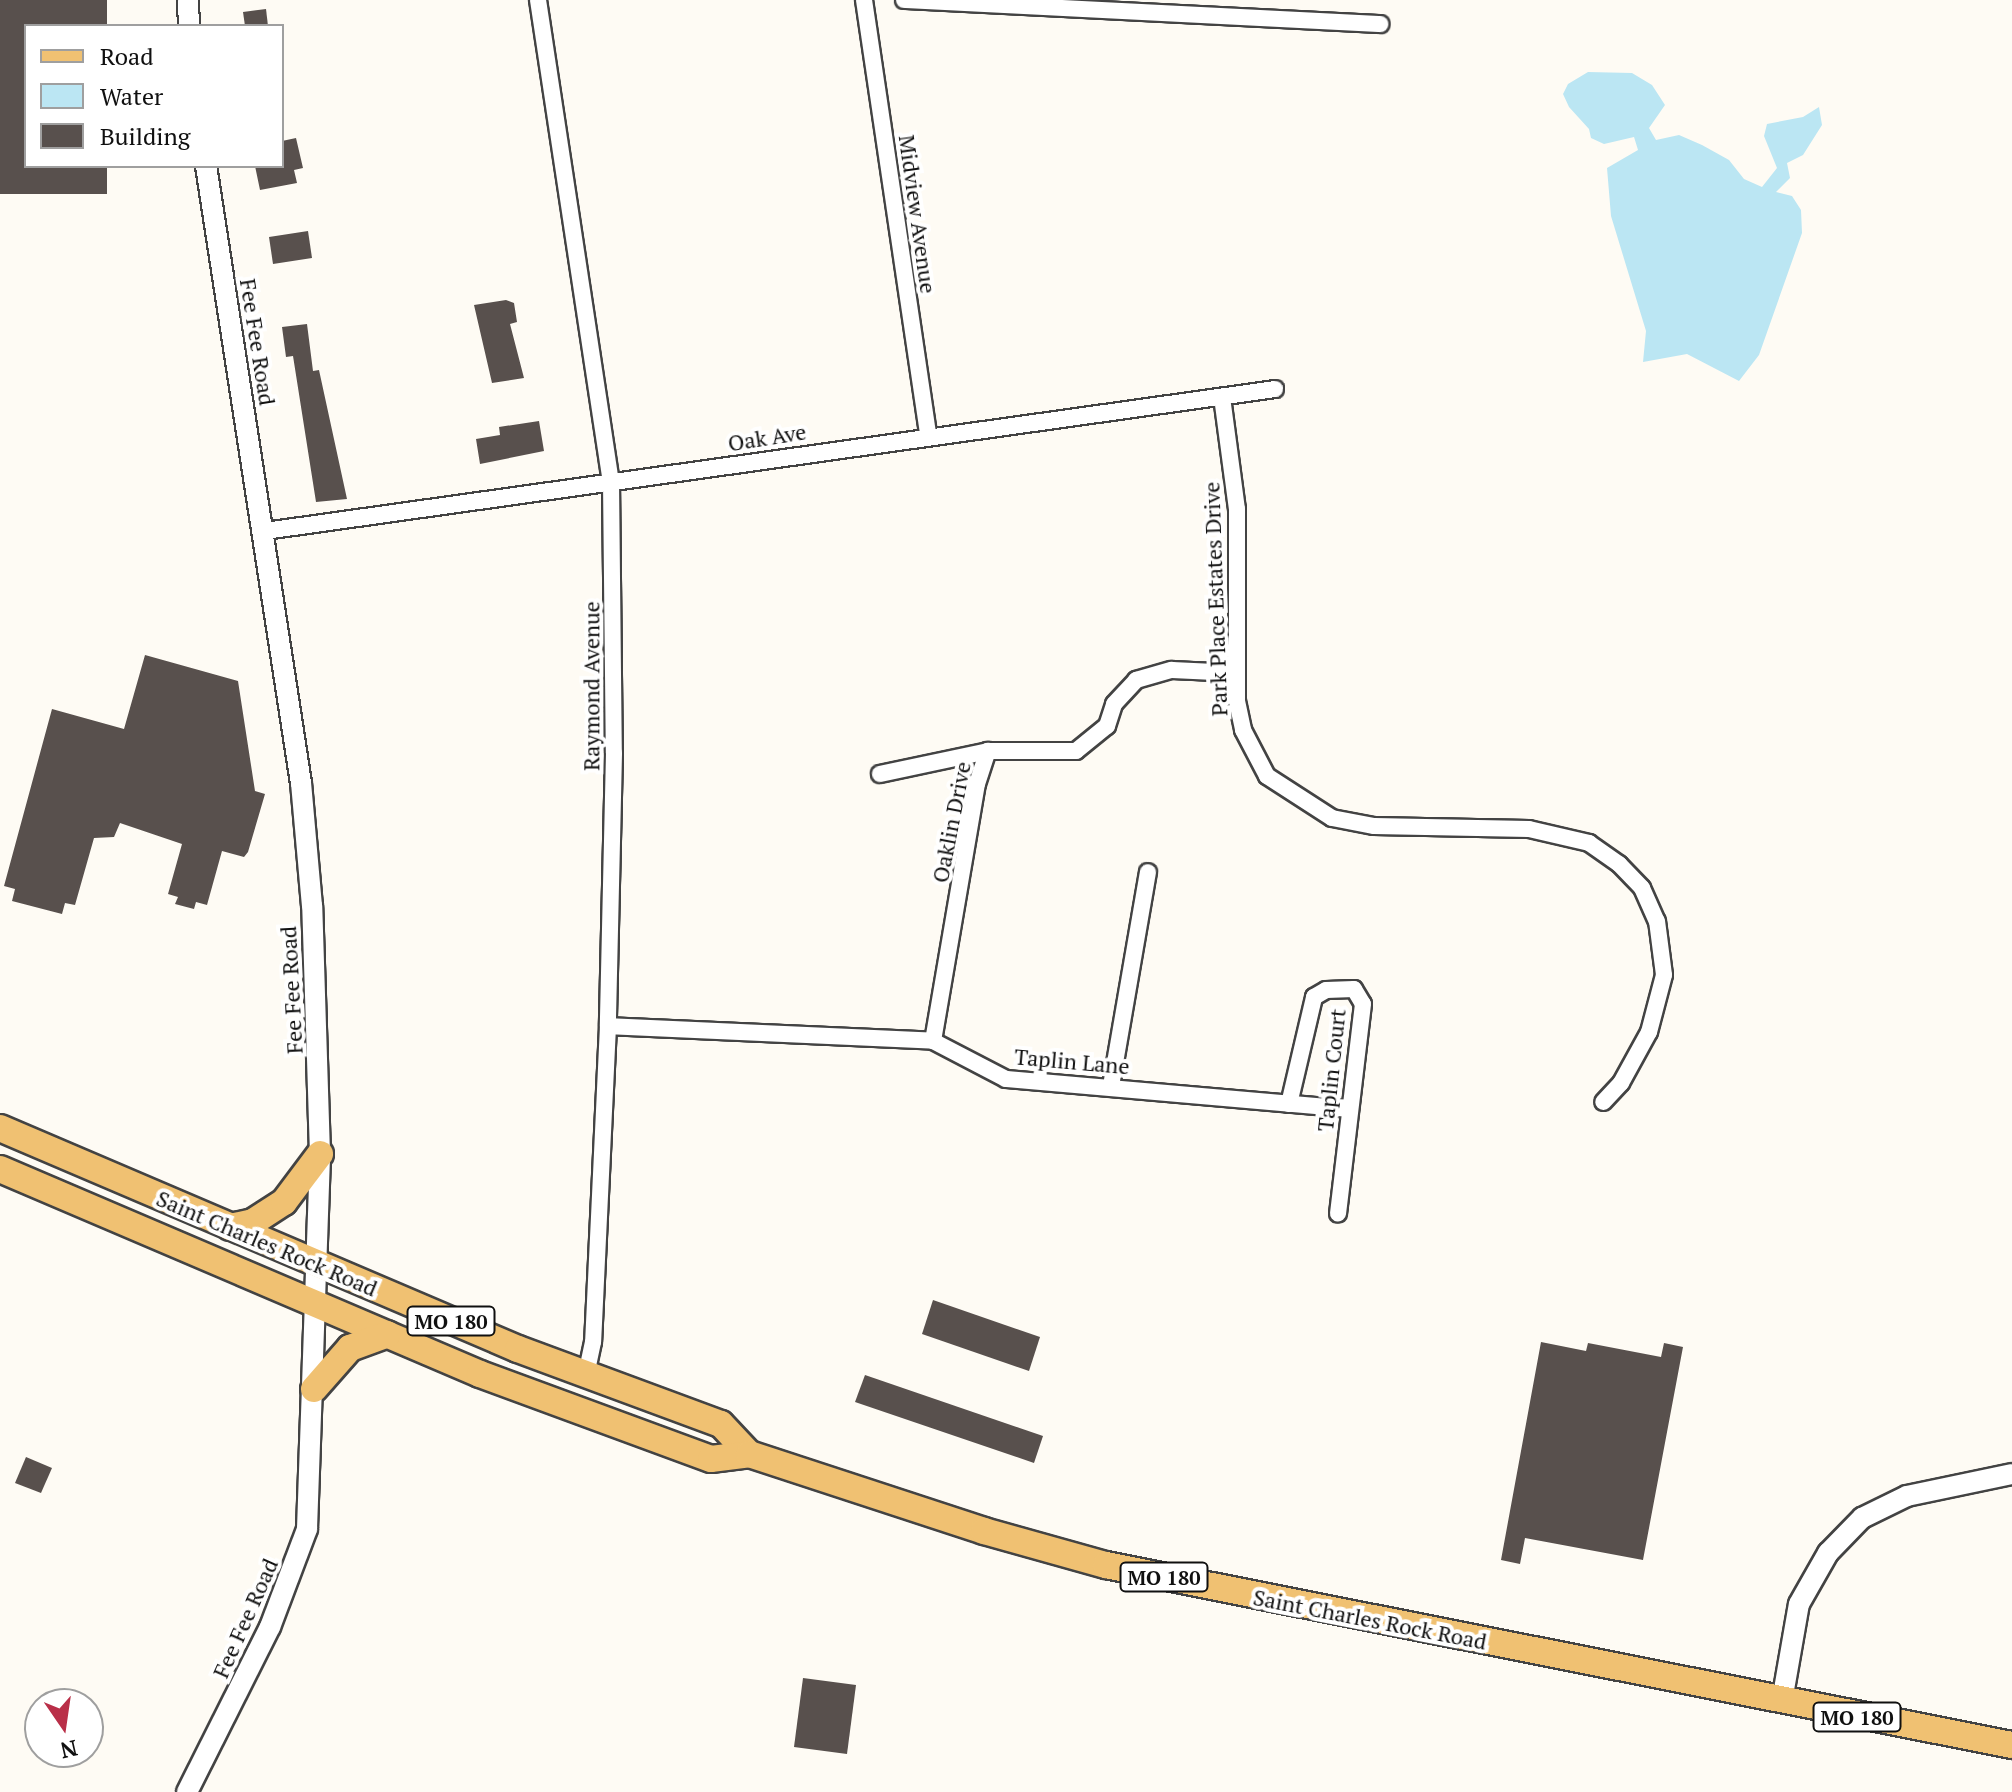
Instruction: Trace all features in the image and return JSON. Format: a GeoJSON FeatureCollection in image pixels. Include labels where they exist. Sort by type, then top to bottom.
{"type":"FeatureCollection","features":[{"type":"Feature","properties":{"kind":"main road","name":"Saint Charles Rock Road"},"geometry":{"type":"LineString","coordinates":[[0,1128],[586,1376],[721,1424],[749,1454]]}},
{"type":"Feature","properties":{"kind":"main road"},"geometry":{"type":"LineString","coordinates":[[230,1227],[253,1222],[284,1202],[320,1154]]}},
{"type":"Feature","properties":{"kind":"main road","name":"Saint Charles Rock Road"},"geometry":{"type":"LineString","coordinates":[[0,1169],[557,1405],[711,1459],[749,1454],[984,1531],[1106,1565],[2009,1747]]}},
{"type":"Feature","properties":{"kind":"main road"},"geometry":{"type":"LineString","coordinates":[[314,1389],[350,1348],[388,1334]]}},
{"type":"Feature","properties":{"kind":"street"},"geometry":{"type":"LineString","coordinates":[[188,0],[189,24]]}},
{"type":"Feature","properties":{"kind":"street","name":"Raymond Avenue"},"geometry":{"type":"LineString","coordinates":[[538,0],[611,482],[614,753],[608,1026],[593,1342],[586,1376]]}},
{"type":"Feature","properties":{"kind":"street","name":"Midview Avenue"},"geometry":{"type":"LineString","coordinates":[[864,0],[928,435]]}},
{"type":"Feature","properties":{"kind":"street"},"geometry":{"type":"LineString","coordinates":[[904,0],[1201,6],[1380,24]]}},
{"type":"Feature","properties":{"kind":"street","name":"Fee Fee Road"},"geometry":{"type":"LineString","coordinates":[[187,1792],[270,1627],[307,1529],[320,1154],[307,855],[265,531],[206,168]]}},
{"type":"Feature","properties":{"kind":"street","name":"Oak Ave"},"geometry":{"type":"LineString","coordinates":[[265,531],[928,435],[1275,389]]}},
{"type":"Feature","properties":{"kind":"street","name":"Park Place Estates Drive"},"geometry":{"type":"LineString","coordinates":[[1222,397],[1237,509],[1236,673],[1243,730],[1267,776],[1320,812],[1374,826],[1529,829],[1589,843],[1642,888],[1663,948],[1660,1005],[1621,1083],[1603,1102]]}},
{"type":"Feature","properties":{"kind":"street","name":"Oaklin Drive"},"geometry":{"type":"LineString","coordinates":[[933,1041],[977,784],[988,751],[1076,751],[1107,726],[1114,704],[1136,680],[1172,670],[1236,673]]}},
{"type":"Feature","properties":{"kind":"street"},"geometry":{"type":"LineString","coordinates":[[880,774],[988,751]]}},
{"type":"Feature","properties":{"kind":"street"},"geometry":{"type":"LineString","coordinates":[[1111,1086],[1148,872]]}},
{"type":"Feature","properties":{"kind":"street","name":"Taplin Court"},"geometry":{"type":"LineString","coordinates":[[1289,1104],[1314,997],[1338,988],[1354,989],[1363,1004],[1348,1109],[1338,1214]]}},
{"type":"Feature","properties":{"kind":"street","name":"Taplin Lane"},"geometry":{"type":"LineString","coordinates":[[608,1026],[933,1041],[1006,1079],[1348,1109]]}},
{"type":"Feature","properties":{"kind":"street"},"geometry":{"type":"LineString","coordinates":[[1782,1701],[1799,1604],[1828,1553],[1862,1518],[1907,1496],[2012,1474]]}},
{"type":"Feature","properties":{"kind":"water"},"geometry":{"type":"Polygon","coordinates":[[[1588,72],[1632,73],[1652,85],[1665,105],[1649,128],[1656,140],[1679,135],[1702,145],[1729,160],[1744,179],[1762,187],[1777,168],[1764,136],[1767,124],[1803,117],[1819,107],[1822,125],[1803,155],[1787,163],[1790,178],[1776,192],[1792,196],[1801,210],[1802,233],[1759,355],[1739,381],[1687,354],[1643,362],[1646,331],[1611,216],[1607,168],[1638,150],[1634,137],[1604,144],[1591,138],[1589,129],[1569,107],[1563,94],[1568,84],[1588,72]]]}},
{"type":"Feature","properties":{"kind":"building"},"geometry":{"type":"Polygon","coordinates":[[[0,0],[107,0],[107,24],[24,24],[24,168],[107,168],[107,194],[0,194],[0,0]]]}},
{"type":"Feature","properties":{"kind":"building"},"geometry":{"type":"Polygon","coordinates":[[[266,9],[268,24],[245,24],[243,12],[266,9]]]}},
{"type":"Feature","properties":{"kind":"building"},"geometry":{"type":"Polygon","coordinates":[[[296,138],[303,168],[294,170],[297,183],[260,190],[255,168],[284,168],[284,141],[296,138]]]}},
{"type":"Feature","properties":{"kind":"building"},"geometry":{"type":"Polygon","coordinates":[[[308,231],[312,258],[273,264],[269,237],[308,231]]]}},
{"type":"Feature","properties":{"kind":"building"},"geometry":{"type":"Polygon","coordinates":[[[506,300],[514,303],[517,322],[510,324],[524,378],[492,383],[474,305],[506,300]]]}},
{"type":"Feature","properties":{"kind":"building"},"geometry":{"type":"Polygon","coordinates":[[[307,324],[313,371],[319,370],[347,499],[316,502],[293,356],[286,357],[282,327],[307,324]]]}},
{"type":"Feature","properties":{"kind":"building"},"geometry":{"type":"Polygon","coordinates":[[[539,421],[544,451],[480,464],[476,439],[500,435],[499,427],[539,421]]]}},
{"type":"Feature","properties":{"kind":"building"},"geometry":{"type":"Polygon","coordinates":[[[145,655],[238,681],[255,791],[265,794],[248,852],[244,857],[222,851],[207,905],[196,902],[194,909],[175,904],[178,897],[168,894],[182,844],[120,823],[114,837],[94,838],[75,905],[65,903],[62,914],[12,901],[15,889],[4,886],[52,709],[124,729],[145,655]]]}},
{"type":"Feature","properties":{"kind":"building"},"geometry":{"type":"Polygon","coordinates":[[[933,1300],[1040,1337],[1029,1371],[922,1334],[933,1300]]]}},
{"type":"Feature","properties":{"kind":"building"},"geometry":{"type":"Polygon","coordinates":[[[1541,1342],[1586,1351],[1588,1343],[1661,1357],[1664,1343],[1683,1347],[1643,1560],[1525,1538],[1520,1564],[1501,1560],[1541,1342]]]}},
{"type":"Feature","properties":{"kind":"building"},"geometry":{"type":"Polygon","coordinates":[[[865,1375],[1043,1436],[1034,1463],[855,1402],[865,1375]]]}},
{"type":"Feature","properties":{"kind":"building"},"geometry":{"type":"Polygon","coordinates":[[[26,1457],[52,1468],[41,1493],[15,1483],[26,1457]]]}},
{"type":"Feature","properties":{"kind":"building"},"geometry":{"type":"Polygon","coordinates":[[[803,1678],[856,1685],[847,1754],[794,1747],[803,1678]]]}}]}
